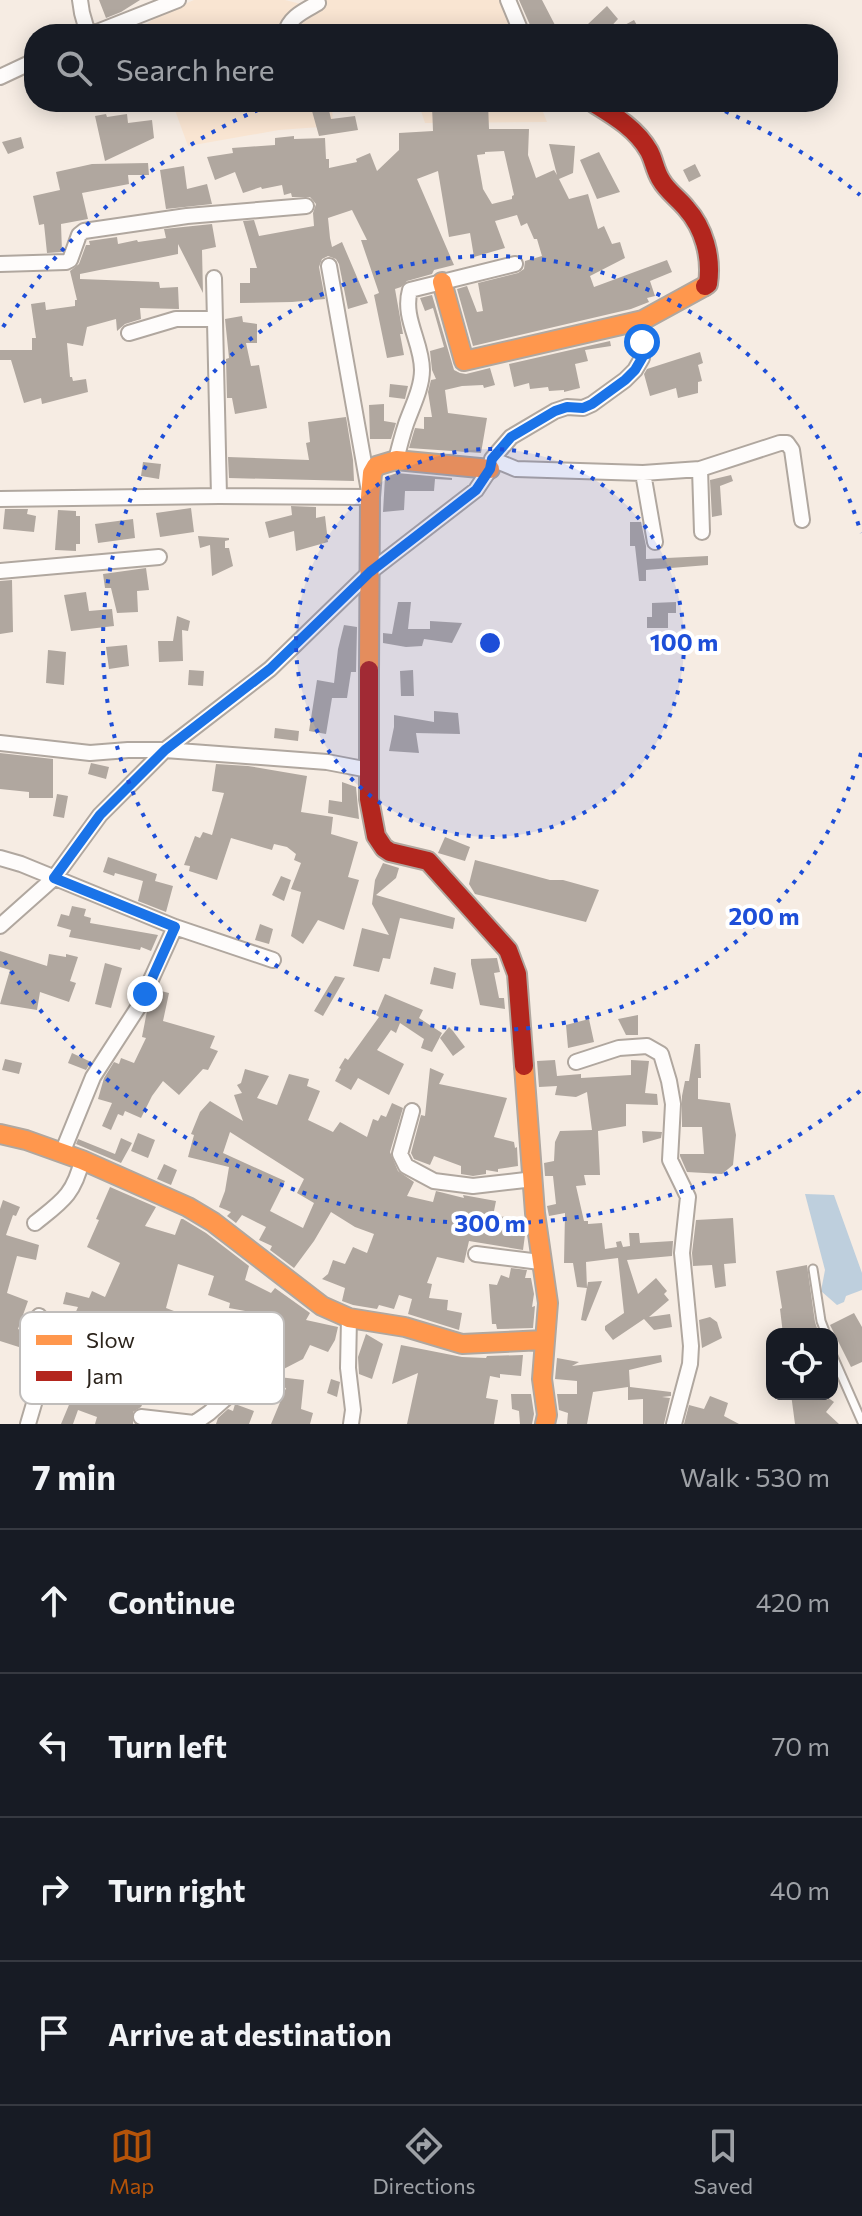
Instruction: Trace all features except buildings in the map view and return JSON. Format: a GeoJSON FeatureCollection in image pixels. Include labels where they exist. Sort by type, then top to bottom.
{"type":"FeatureCollection","features":[{"type":"Feature","properties":{"kind":"street"},"geometry":{"type":"LineString","coordinates":[[80,0],[86,24]]}},
{"type":"Feature","properties":{"kind":"street"},"geometry":{"type":"LineString","coordinates":[[116,24],[178,0]]}},
{"type":"Feature","properties":{"kind":"street"},"geometry":{"type":"LineString","coordinates":[[508,0],[518,24]]}},
{"type":"Feature","properties":{"kind":"street"},"geometry":{"type":"LineString","coordinates":[[288,24],[317,1]]}},
{"type":"Feature","properties":{"kind":"street"},"geometry":{"type":"LineString","coordinates":[[0,77],[24,66]]}},
{"type":"Feature","properties":{"kind":"street"},"geometry":{"type":"LineString","coordinates":[[442,282],[464,361],[643,320],[708,284],[708,258],[693,215],[662,181],[649,151],[618,112]]}},
{"type":"Feature","properties":{"kind":"street"},"geometry":{"type":"LineString","coordinates":[[0,264],[66,262],[70,260],[79,235],[84,231],[187,216],[306,206]]}},
{"type":"Feature","properties":{"kind":"street"},"geometry":{"type":"LineString","coordinates":[[396,460],[422,380],[420,354],[409,316],[410,290],[515,264]]}},
{"type":"Feature","properties":{"kind":"street"},"geometry":{"type":"LineString","coordinates":[[329,266],[370,497]]}},
{"type":"Feature","properties":{"kind":"street"},"geometry":{"type":"LineString","coordinates":[[214,278],[219,496]]}},
{"type":"Feature","properties":{"kind":"street"},"geometry":{"type":"LineString","coordinates":[[129,333],[176,319],[215,319]]}},
{"type":"Feature","properties":{"kind":"street"},"geometry":{"type":"LineString","coordinates":[[0,926],[54,878],[100,815],[165,750],[270,669],[370,572],[476,490],[511,437],[567,407],[583,408],[592,404],[625,380],[642,358],[643,320]]}},
{"type":"Feature","properties":{"kind":"street"},"geometry":{"type":"LineString","coordinates":[[545,1424],[547,1415],[542,1379],[548,1303],[540,1262],[517,974],[508,950],[428,861],[389,852],[381,844],[372,821],[369,770],[372,473],[376,466],[396,460],[491,464],[516,469],[643,473],[700,469],[787,443],[792,450],[802,520]]}},
{"type":"Feature","properties":{"kind":"street"},"geometry":{"type":"LineString","coordinates":[[700,469],[702,532]]}},
{"type":"Feature","properties":{"kind":"street"},"geometry":{"type":"LineString","coordinates":[[643,473],[655,542]]}},
{"type":"Feature","properties":{"kind":"street"},"geometry":{"type":"LineString","coordinates":[[0,499],[370,497]]}},
{"type":"Feature","properties":{"kind":"street"},"geometry":{"type":"LineString","coordinates":[[0,571],[159,557]]}},
{"type":"Feature","properties":{"kind":"street"},"geometry":{"type":"LineString","coordinates":[[0,743],[90,753],[165,750],[327,762],[369,770]]}},
{"type":"Feature","properties":{"kind":"street"},"geometry":{"type":"LineString","coordinates":[[0,858],[175,927],[273,960]]}},
{"type":"Feature","properties":{"kind":"street"},"geometry":{"type":"LineString","coordinates":[[62,1153],[93,1077],[139,1006],[175,927]]}},
{"type":"Feature","properties":{"kind":"street"},"geometry":{"type":"LineString","coordinates":[[576,1062],[619,1048],[647,1046],[661,1054],[669,1081],[673,1104],[670,1160],[688,1197],[682,1253],[691,1346],[686,1382],[674,1424]]}},
{"type":"Feature","properties":{"kind":"street"},"geometry":{"type":"LineString","coordinates":[[412,1111],[400,1154],[406,1166],[434,1181],[473,1186],[534,1179]]}},
{"type":"Feature","properties":{"kind":"street"},"geometry":{"type":"LineString","coordinates":[[0,1134],[82,1160],[188,1207],[213,1222],[322,1306],[349,1318],[405,1327],[462,1344],[544,1340]]}},
{"type":"Feature","properties":{"kind":"street"},"geometry":{"type":"LineString","coordinates":[[35,1223],[73,1189],[82,1160]]}},
{"type":"Feature","properties":{"kind":"street"},"geometry":{"type":"LineString","coordinates":[[476,1254],[540,1262]]}},
{"type":"Feature","properties":{"kind":"street"},"geometry":{"type":"LineString","coordinates":[[349,1318],[351,1424]]}},
{"type":"Feature","properties":{"kind":"street"},"geometry":{"type":"LineString","coordinates":[[28,1424],[34,1404]]}},
{"type":"Feature","properties":{"kind":"street"},"geometry":{"type":"LineString","coordinates":[[141,1417],[194,1424],[219,1404]]}},
{"type":"Feature","properties":{"kind":"lane"},"geometry":{"type":"LineString","coordinates":[[813,1269],[824,1328]]}},
{"type":"Feature","properties":{"kind":"lane"},"geometry":{"type":"LineString","coordinates":[[838,1368],[862,1422]]}},
{"type":"Feature","properties":{"kind":"shaded area"},"geometry":{"type":"Polygon","coordinates":[[[194,0],[285,0],[301,4],[314,0],[500,0],[509,24],[147,24],[155,17],[194,0]]]}},
{"type":"Feature","properties":{"kind":"shaded area"},"geometry":{"type":"Polygon","coordinates":[[[176,112],[332,112],[333,126],[279,130],[188,146],[176,112]]]}},
{"type":"Feature","properties":{"kind":"shaded area"},"geometry":{"type":"Polygon","coordinates":[[[421,112],[543,112],[547,122],[425,123],[421,112]]]}},
{"type":"Feature","properties":{"kind":"water"},"geometry":{"type":"Polygon","coordinates":[[[805,1194],[834,1195],[862,1273],[862,1290],[846,1296],[844,1302],[837,1305],[821,1291],[825,1270],[805,1194]]]}},
{"type":"Feature","properties":{"kind":"traffic: slow"},"geometry":{"type":"LineString","coordinates":[[442,282],[464,361],[643,320],[705,286]]}},
{"type":"Feature","properties":{"kind":"traffic: slow"},"geometry":{"type":"LineString","coordinates":[[369,670],[370,497],[372,473],[376,466],[396,460],[490,469]]}},
{"type":"Feature","properties":{"kind":"traffic: slow"},"geometry":{"type":"LineString","coordinates":[[524,1066],[535,1213],[548,1303],[542,1379],[547,1415],[545,1424]]}},
{"type":"Feature","properties":{"kind":"traffic: slow"},"geometry":{"type":"LineString","coordinates":[[0,1134],[82,1160],[188,1207],[213,1222],[322,1306],[349,1318],[405,1327],[462,1344],[544,1340]]}},
{"type":"Feature","properties":{"kind":"traffic: jam"},"geometry":{"type":"LineString","coordinates":[[607,112],[638,135],[649,151],[663,184],[698,225],[709,264],[708,284],[705,286]]}},
{"type":"Feature","properties":{"kind":"traffic: jam"},"geometry":{"type":"LineString","coordinates":[[369,670],[369,799],[376,836],[390,852],[428,861],[508,950],[517,974],[524,1066]]}},
{"type":"Feature","properties":{"kind":"route"},"geometry":{"type":"LineString","coordinates":[[145,994],[175,927],[54,878],[100,815],[165,750],[270,669],[370,572],[476,490],[490,469],[492,459],[511,437],[555,411],[592,404],[625,380],[642,358],[642,342]]}}]}
